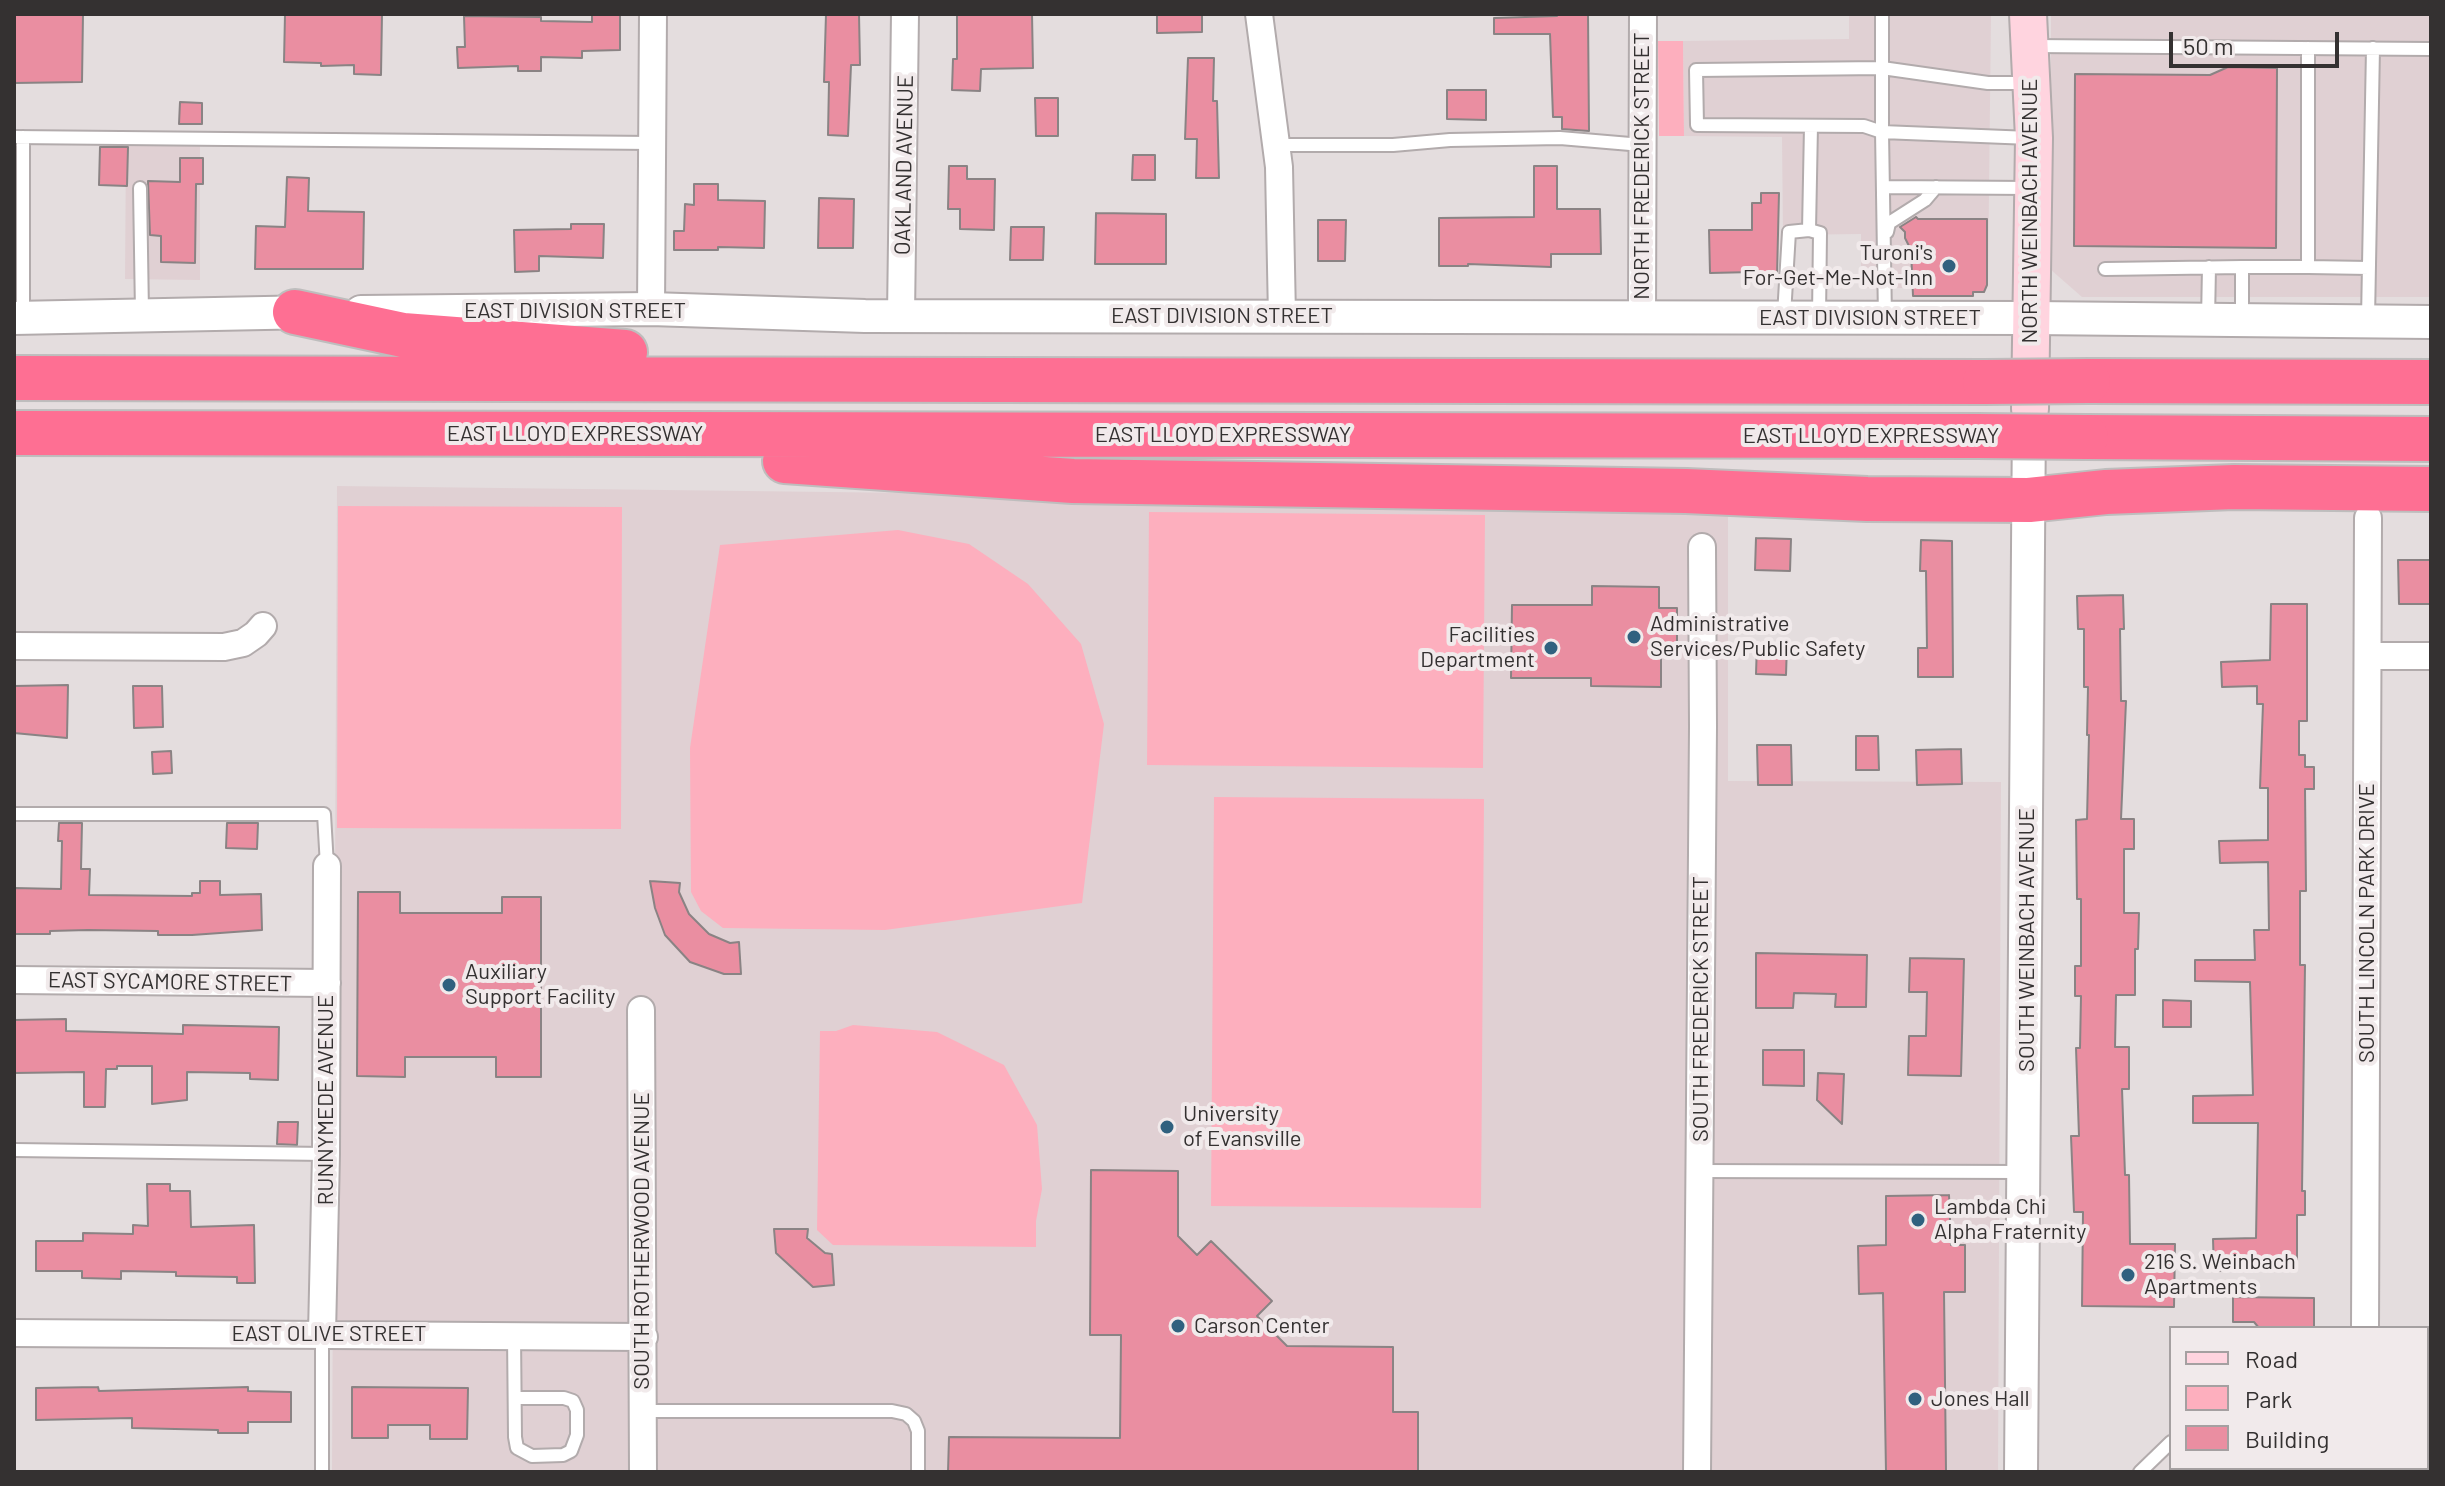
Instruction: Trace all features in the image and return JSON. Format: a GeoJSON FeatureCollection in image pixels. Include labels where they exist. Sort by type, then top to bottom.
{"type":"FeatureCollection","features":[{"type":"Feature","properties":{"kind":"highway"},"geometry":{"type":"LineString","coordinates":[[295,312],[403,335],[637,353],[830,380]]}},
{"type":"Feature","properties":{"kind":"highway"},"geometry":{"type":"LineString","coordinates":[[14,378],[2431,382]]}},
{"type":"Feature","properties":{"kind":"highway","name":"EAST LLOYD EXPRESSWAY"},"geometry":{"type":"LineString","coordinates":[[14,433],[2431,439]]}},
{"type":"Feature","properties":{"kind":"highway"},"geometry":{"type":"LineString","coordinates":[[516,434],[771,460],[1073,481],[2029,500],[2106,492],[2234,487],[2431,489]]}},
{"type":"Feature","properties":{"kind":"main road","name":"NORTH WEINBACH AVENUE"},"geometry":{"type":"LineString","coordinates":[[2028,30],[2034,138],[2030,409]]}},
{"type":"Feature","properties":{"kind":"street"},"geometry":{"type":"LineString","coordinates":[[651,309],[653,14]]}},
{"type":"Feature","properties":{"kind":"street","name":"OAKLAND AVENUE"},"geometry":{"type":"LineString","coordinates":[[901,315],[905,14]]}},
{"type":"Feature","properties":{"kind":"street"},"geometry":{"type":"LineString","coordinates":[[1259,14],[1277,145],[1282,317]]}},
{"type":"Feature","properties":{"kind":"street","name":"NORTH FREDERICK STREET"},"geometry":{"type":"LineString","coordinates":[[1642,318],[1643,14]]}},
{"type":"Feature","properties":{"kind":"street","name":"EAST DIVISION STREET"},"geometry":{"type":"LineString","coordinates":[[19,318],[651,309],[901,315],[2431,322]]}},
{"type":"Feature","properties":{"kind":"street","name":"SOUTH WEINBACH AVENUE"},"geometry":{"type":"LineString","coordinates":[[2021,1472],[2026,1172],[2030,409]]}},
{"type":"Feature","properties":{"kind":"street","name":"SOUTH LINCOLN PARK DRIVE"},"geometry":{"type":"LineString","coordinates":[[2365,1326],[2368,518]]}},
{"type":"Feature","properties":{"kind":"street","name":"SOUTH FREDERICK STREET"},"geometry":{"type":"LineString","coordinates":[[1697,1472],[1702,547]]}},
{"type":"Feature","properties":{"kind":"street"},"geometry":{"type":"LineString","coordinates":[[14,646],[224,647],[243,643],[263,626]]}},
{"type":"Feature","properties":{"kind":"street"},"geometry":{"type":"LineString","coordinates":[[2369,656],[2431,656]]}},
{"type":"Feature","properties":{"kind":"street","name":"RUNNYMEDE AVENUE"},"geometry":{"type":"LineString","coordinates":[[322,1334],[327,866]]}},
{"type":"Feature","properties":{"kind":"street","name":"EAST SYCAMORE STREET"},"geometry":{"type":"LineString","coordinates":[[14,980],[327,983]]}},
{"type":"Feature","properties":{"kind":"street","name":"SOUTH ROTHERWOOD AVENUE"},"geometry":{"type":"LineString","coordinates":[[641,1010],[643,1472]]}},
{"type":"Feature","properties":{"kind":"street","name":"EAST OLIVE STREET"},"geometry":{"type":"LineString","coordinates":[[14,1333],[644,1337]]}},
{"type":"Feature","properties":{"kind":"lane"},"geometry":{"type":"LineString","coordinates":[[1882,14],[1885,318]]}},
{"type":"Feature","properties":{"kind":"lane"},"geometry":{"type":"LineString","coordinates":[[2028,30],[2308,48],[2431,49]]}},
{"type":"Feature","properties":{"kind":"lane"},"geometry":{"type":"LineString","coordinates":[[2308,48],[2308,267]]}},
{"type":"Feature","properties":{"kind":"lane"},"geometry":{"type":"LineString","coordinates":[[2367,322],[2373,48]]}},
{"type":"Feature","properties":{"kind":"lane"},"geometry":{"type":"LineString","coordinates":[[2029,83],[1988,83],[1882,68],[1696,70],[1697,125],[1864,126],[1882,132],[2034,138]]}},
{"type":"Feature","properties":{"kind":"lane"},"geometry":{"type":"LineString","coordinates":[[1809,230],[1811,126]]}},
{"type":"Feature","properties":{"kind":"lane"},"geometry":{"type":"LineString","coordinates":[[19,318],[19,137],[652,143]]}},
{"type":"Feature","properties":{"kind":"lane"},"geometry":{"type":"LineString","coordinates":[[1277,145],[1393,145],[1450,140],[1560,138],[1642,145]]}},
{"type":"Feature","properties":{"kind":"lane"},"geometry":{"type":"LineString","coordinates":[[1884,187],[2034,188]]}},
{"type":"Feature","properties":{"kind":"lane"},"geometry":{"type":"LineString","coordinates":[[1884,241],[1889,223],[1925,200],[1936,187]]}},
{"type":"Feature","properties":{"kind":"lane"},"geometry":{"type":"LineString","coordinates":[[140,188],[142,317]]}},
{"type":"Feature","properties":{"kind":"lane"},"geometry":{"type":"LineString","coordinates":[[1784,318],[1789,232],[1809,230],[1820,233],[1819,318]]}},
{"type":"Feature","properties":{"kind":"lane"},"geometry":{"type":"LineString","coordinates":[[2208,320],[2209,267]]}},
{"type":"Feature","properties":{"kind":"lane"},"geometry":{"type":"LineString","coordinates":[[2242,267],[2242,320]]}},
{"type":"Feature","properties":{"kind":"lane"},"geometry":{"type":"LineString","coordinates":[[2105,269],[2369,268]]}},
{"type":"Feature","properties":{"kind":"lane"},"geometry":{"type":"LineString","coordinates":[[14,814],[324,814],[327,866]]}},
{"type":"Feature","properties":{"kind":"lane"},"geometry":{"type":"LineString","coordinates":[[14,1150],[326,1154]]}},
{"type":"Feature","properties":{"kind":"lane"},"geometry":{"type":"LineString","coordinates":[[1699,1171],[2026,1172]]}},
{"type":"Feature","properties":{"kind":"lane"},"geometry":{"type":"LineString","coordinates":[[322,1334],[322,1472]]}},
{"type":"Feature","properties":{"kind":"lane"},"geometry":{"type":"LineString","coordinates":[[514,1335],[515,1398],[517,1448],[532,1456],[563,1455],[571,1451],[577,1435],[577,1410],[573,1401],[564,1398],[515,1398]]}},
{"type":"Feature","properties":{"kind":"lane"},"geometry":{"type":"LineString","coordinates":[[643,1411],[892,1411],[906,1414],[914,1421],[918,1431],[918,1472]]}},
{"type":"Feature","properties":{"kind":"lane"},"geometry":{"type":"LineString","coordinates":[[2140,1472],[2169,1444]]}},
{"type":"Feature","properties":{"kind":"shaded area"},"geometry":{"type":"Polygon","coordinates":[[[1849,14],[1991,14],[1988,281],[1983,288],[1861,288],[1861,234],[1783,235],[1782,137],[1684,136],[1683,41],[1849,39],[1849,14]]]}},
{"type":"Feature","properties":{"kind":"shaded area"},"geometry":{"type":"Polygon","coordinates":[[[2051,14],[2431,14],[2431,297],[2082,297],[2050,269],[2051,14]]]}},
{"type":"Feature","properties":{"kind":"shaded area"},"geometry":{"type":"Polygon","coordinates":[[[200,144],[200,280],[125,279],[126,145],[200,144]]]}},
{"type":"Feature","properties":{"kind":"shaded area","name":"University of Evansville"},"geometry":{"type":"Polygon","coordinates":[[[337,486],[1728,503],[1728,781],[2001,782],[1998,1472],[332,1472],[337,486]]]}},
{"type":"Feature","properties":{"kind":"green space"},"geometry":{"type":"Polygon","coordinates":[[[1658,41],[1683,41],[1684,136],[1659,136],[1658,41]]]}},
{"type":"Feature","properties":{"kind":"green space"},"geometry":{"type":"Polygon","coordinates":[[[338,506],[622,507],[621,829],[337,828],[338,506]]]}},
{"type":"Feature","properties":{"kind":"green space"},"geometry":{"type":"Polygon","coordinates":[[[1149,512],[1485,515],[1483,768],[1147,765],[1149,512]]]}},
{"type":"Feature","properties":{"kind":"green space"},"geometry":{"type":"Polygon","coordinates":[[[898,530],[969,544],[1028,584],[1081,644],[1104,724],[1082,903],[885,930],[723,928],[701,911],[691,892],[690,748],[720,545],[898,530]]]}},
{"type":"Feature","properties":{"kind":"green space"},"geometry":{"type":"Polygon","coordinates":[[[1214,797],[1484,799],[1481,1208],[1211,1206],[1214,797]]]}},
{"type":"Feature","properties":{"kind":"green space"},"geometry":{"type":"Polygon","coordinates":[[[853,1025],[937,1032],[1004,1065],[1037,1125],[1042,1189],[1036,1221],[1036,1247],[833,1245],[817,1230],[820,1031],[836,1031],[853,1025]]]}},
{"type":"Feature","properties":{"kind":"building"},"geometry":{"type":"Polygon","coordinates":[[[14,14],[83,14],[82,82],[14,83],[14,14]]]}},
{"type":"Feature","properties":{"kind":"building"},"geometry":{"type":"Polygon","coordinates":[[[285,14],[382,14],[381,75],[354,74],[354,65],[321,66],[321,63],[284,62],[285,14]]]}},
{"type":"Feature","properties":{"kind":"building"},"geometry":{"type":"Polygon","coordinates":[[[620,14],[620,50],[582,51],[582,58],[541,57],[541,71],[518,71],[518,66],[458,68],[457,47],[465,47],[464,16],[541,17],[541,21],[592,22],[592,15],[620,14]]]}},
{"type":"Feature","properties":{"kind":"building"},"geometry":{"type":"Polygon","coordinates":[[[826,14],[859,14],[860,65],[851,65],[848,136],[828,135],[829,82],[824,82],[826,14]]]}},
{"type":"Feature","properties":{"kind":"building"},"geometry":{"type":"Polygon","coordinates":[[[957,14],[1032,14],[1033,68],[981,69],[980,91],[952,90],[953,59],[957,59],[957,14]]]}},
{"type":"Feature","properties":{"kind":"building"},"geometry":{"type":"Polygon","coordinates":[[[1157,14],[1202,14],[1202,32],[1157,33],[1157,14]]]}},
{"type":"Feature","properties":{"kind":"building"},"geometry":{"type":"Polygon","coordinates":[[[1588,14],[1589,131],[1562,129],[1562,117],[1553,117],[1550,34],[1494,34],[1494,18],[1588,14]]]}},
{"type":"Feature","properties":{"kind":"building"},"geometry":{"type":"Polygon","coordinates":[[[1188,58],[1214,58],[1213,101],[1217,101],[1219,178],[1196,178],[1197,139],[1185,139],[1188,58]]]}},
{"type":"Feature","properties":{"kind":"building"},"geometry":{"type":"Polygon","coordinates":[[[2228,67],[2277,68],[2276,248],[2074,246],[2075,74],[2210,75],[2228,67]]]}},
{"type":"Feature","properties":{"kind":"building"},"geometry":{"type":"Polygon","coordinates":[[[1447,90],[1486,90],[1486,120],[1447,119],[1447,90]]]}},
{"type":"Feature","properties":{"kind":"building"},"geometry":{"type":"Polygon","coordinates":[[[1035,98],[1058,98],[1058,136],[1036,136],[1035,98]]]}},
{"type":"Feature","properties":{"kind":"building"},"geometry":{"type":"Polygon","coordinates":[[[180,102],[202,103],[202,124],[179,124],[180,102]]]}},
{"type":"Feature","properties":{"kind":"building"},"geometry":{"type":"Polygon","coordinates":[[[100,147],[128,147],[127,186],[99,185],[100,147]]]}},
{"type":"Feature","properties":{"kind":"building"},"geometry":{"type":"Polygon","coordinates":[[[1133,155],[1155,155],[1155,180],[1132,180],[1133,155]]]}},
{"type":"Feature","properties":{"kind":"building"},"geometry":{"type":"Polygon","coordinates":[[[180,158],[203,158],[203,184],[196,184],[195,263],[161,262],[161,236],[150,235],[148,181],[180,182],[180,158]]]}},
{"type":"Feature","properties":{"kind":"building"},"geometry":{"type":"Polygon","coordinates":[[[949,166],[967,166],[967,179],[995,179],[994,230],[960,229],[960,209],[948,209],[949,166]]]}},
{"type":"Feature","properties":{"kind":"building"},"geometry":{"type":"Polygon","coordinates":[[[1534,166],[1557,166],[1557,209],[1600,209],[1601,254],[1551,254],[1551,267],[1439,266],[1439,218],[1534,217],[1534,166]]]}},
{"type":"Feature","properties":{"kind":"building"},"geometry":{"type":"Polygon","coordinates":[[[287,177],[309,178],[308,211],[364,212],[363,269],[255,269],[256,226],[285,227],[287,177]]]}},
{"type":"Feature","properties":{"kind":"building"},"geometry":{"type":"Polygon","coordinates":[[[694,184],[718,184],[718,200],[765,201],[764,248],[674,250],[674,231],[684,231],[685,204],[694,205],[694,184]]]}},
{"type":"Feature","properties":{"kind":"building"},"geometry":{"type":"Polygon","coordinates":[[[1761,193],[1779,193],[1777,276],[1753,277],[1753,272],[1710,273],[1709,230],[1752,230],[1752,203],[1761,203],[1761,193]]]}},
{"type":"Feature","properties":{"kind":"building"},"geometry":{"type":"Polygon","coordinates":[[[819,198],[854,199],[853,248],[818,248],[819,198]]]}},
{"type":"Feature","properties":{"kind":"building"},"geometry":{"type":"Polygon","coordinates":[[[1096,213],[1166,214],[1166,264],[1095,264],[1096,213]]]}},
{"type":"Feature","properties":{"kind":"building","name":"Turoni's For-Get-Me-Not-Inn"},"geometry":{"type":"Polygon","coordinates":[[[1916,217],[1987,219],[1987,285],[1984,292],[1973,292],[1973,296],[1913,296],[1911,250],[1900,227],[1916,217]]]}},
{"type":"Feature","properties":{"kind":"building"},"geometry":{"type":"Polygon","coordinates":[[[1318,220],[1346,220],[1345,261],[1318,261],[1318,220]]]}},
{"type":"Feature","properties":{"kind":"building"},"geometry":{"type":"Polygon","coordinates":[[[571,224],[604,224],[603,258],[539,256],[539,271],[515,272],[514,230],[571,229],[571,224]]]}},
{"type":"Feature","properties":{"kind":"building"},"geometry":{"type":"Polygon","coordinates":[[[1011,227],[1044,227],[1043,260],[1010,260],[1011,227]]]}},
{"type":"Feature","properties":{"kind":"building"},"geometry":{"type":"Polygon","coordinates":[[[1756,538],[1791,539],[1790,571],[1755,570],[1756,538]]]}},
{"type":"Feature","properties":{"kind":"building"},"geometry":{"type":"Polygon","coordinates":[[[1921,540],[1952,541],[1953,677],[1918,677],[1918,648],[1927,648],[1926,571],[1920,571],[1921,540]]]}},
{"type":"Feature","properties":{"kind":"building"},"geometry":{"type":"Polygon","coordinates":[[[2398,560],[2431,560],[2431,604],[2399,604],[2398,560]]]}},
{"type":"Feature","properties":{"kind":"building"},"geometry":{"type":"Polygon","coordinates":[[[1592,586],[1659,587],[1659,608],[1677,608],[1677,657],[1661,657],[1661,687],[1591,686],[1591,678],[1511,678],[1512,605],[1592,605],[1592,586]]]}},
{"type":"Feature","properties":{"kind":"building"},"geometry":{"type":"Polygon","coordinates":[[[2123,595],[2121,701],[2126,701],[2121,819],[2134,819],[2134,849],[2124,849],[2124,913],[2139,913],[2135,995],[2116,995],[2115,1047],[2129,1047],[2129,1089],[2122,1089],[2125,1175],[2129,1175],[2130,1244],[2175,1244],[2174,1307],[2082,1306],[2083,1212],[2074,1212],[2071,1136],[2079,1136],[2076,1048],[2080,1048],[2081,996],[2075,996],[2075,966],[2081,966],[2076,820],[2087,819],[2089,735],[2088,687],[2084,687],[2084,629],[2078,629],[2077,596],[2123,595]]]}},
{"type":"Feature","properties":{"kind":"building"},"geometry":{"type":"Polygon","coordinates":[[[2271,604],[2307,604],[2307,721],[2299,721],[2299,755],[2305,755],[2305,767],[2314,767],[2314,789],[2305,789],[2306,891],[2300,891],[2300,965],[2305,965],[2302,1191],[2305,1191],[2305,1215],[2297,1215],[2297,1260],[2244,1260],[2244,1270],[2214,1271],[2213,1239],[2256,1238],[2258,1123],[2193,1123],[2193,1096],[2253,1095],[2250,982],[2195,981],[2195,960],[2255,960],[2254,930],[2269,930],[2268,862],[2220,863],[2219,841],[2268,840],[2268,788],[2260,788],[2263,704],[2257,704],[2257,686],[2222,687],[2221,662],[2270,660],[2271,604]]]}},
{"type":"Feature","properties":{"kind":"building"},"geometry":{"type":"Polygon","coordinates":[[[1757,643],[1787,644],[1786,675],[1756,674],[1757,643]]]}},
{"type":"Feature","properties":{"kind":"building"},"geometry":{"type":"Polygon","coordinates":[[[68,685],[67,738],[14,733],[14,686],[68,685]]]}},
{"type":"Feature","properties":{"kind":"building"},"geometry":{"type":"Polygon","coordinates":[[[133,686],[162,686],[163,727],[134,728],[133,686]]]}},
{"type":"Feature","properties":{"kind":"building"},"geometry":{"type":"Polygon","coordinates":[[[1856,736],[1878,736],[1879,770],[1856,770],[1856,736]]]}},
{"type":"Feature","properties":{"kind":"building"},"geometry":{"type":"Polygon","coordinates":[[[1757,745],[1791,745],[1792,785],[1758,785],[1757,745]]]}},
{"type":"Feature","properties":{"kind":"building"},"geometry":{"type":"Polygon","coordinates":[[[1961,749],[1962,784],[1917,785],[1916,750],[1961,749]]]}},
{"type":"Feature","properties":{"kind":"building"},"geometry":{"type":"Polygon","coordinates":[[[171,751],[172,773],[153,774],[152,752],[171,751]]]}},
{"type":"Feature","properties":{"kind":"building"},"geometry":{"type":"Polygon","coordinates":[[[59,823],[82,823],[81,869],[90,869],[89,895],[192,896],[192,893],[200,893],[200,881],[220,881],[220,895],[261,894],[262,930],[192,935],[88,930],[14,934],[14,888],[61,889],[62,841],[58,841],[59,823]]]}},
{"type":"Feature","properties":{"kind":"building"},"geometry":{"type":"Polygon","coordinates":[[[227,823],[258,823],[257,849],[226,848],[227,823]]]}},
{"type":"Feature","properties":{"kind":"building"},"geometry":{"type":"Polygon","coordinates":[[[650,881],[680,883],[679,892],[689,914],[709,934],[730,943],[739,942],[741,974],[724,974],[690,962],[665,935],[655,908],[650,881]]]}},
{"type":"Feature","properties":{"kind":"building","name":"Auxiliary Support Facility"},"geometry":{"type":"Polygon","coordinates":[[[358,892],[400,892],[400,913],[502,913],[502,897],[541,897],[541,1077],[496,1077],[496,1057],[405,1057],[405,1077],[357,1076],[358,892]]]}},
{"type":"Feature","properties":{"kind":"building"},"geometry":{"type":"Polygon","coordinates":[[[1756,953],[1867,955],[1866,1007],[1835,1007],[1836,994],[1794,993],[1793,1008],[1756,1008],[1756,953]]]}},
{"type":"Feature","properties":{"kind":"building"},"geometry":{"type":"Polygon","coordinates":[[[1910,958],[1964,959],[1961,1076],[1908,1075],[1909,1036],[1926,1036],[1927,992],[1909,992],[1910,958]]]}},
{"type":"Feature","properties":{"kind":"building"},"geometry":{"type":"Polygon","coordinates":[[[2163,1000],[2191,1001],[2191,1027],[2163,1027],[2163,1000]]]}},
{"type":"Feature","properties":{"kind":"building"},"geometry":{"type":"Polygon","coordinates":[[[66,1019],[66,1031],[183,1034],[183,1025],[279,1027],[278,1080],[250,1079],[250,1073],[187,1072],[187,1100],[152,1104],[152,1066],[117,1066],[117,1069],[106,1069],[105,1107],[84,1107],[84,1072],[14,1073],[14,1020],[66,1019]]]}},
{"type":"Feature","properties":{"kind":"building"},"geometry":{"type":"Polygon","coordinates":[[[1763,1050],[1804,1050],[1804,1086],[1763,1085],[1763,1050]]]}},
{"type":"Feature","properties":{"kind":"building"},"geometry":{"type":"Polygon","coordinates":[[[1818,1073],[1844,1074],[1842,1124],[1817,1100],[1818,1073]]]}},
{"type":"Feature","properties":{"kind":"building"},"geometry":{"type":"Polygon","coordinates":[[[278,1122],[298,1122],[297,1145],[277,1144],[278,1122]]]}},
{"type":"Feature","properties":{"kind":"building","name":"Carson Center"},"geometry":{"type":"Polygon","coordinates":[[[1091,1170],[1178,1171],[1178,1236],[1197,1255],[1211,1241],[1272,1301],[1257,1316],[1287,1346],[1393,1347],[1393,1412],[1418,1412],[1418,1472],[948,1472],[949,1437],[1120,1438],[1121,1335],[1090,1335],[1091,1170]]]}},
{"type":"Feature","properties":{"kind":"building"},"geometry":{"type":"Polygon","coordinates":[[[147,1184],[170,1184],[170,1191],[190,1191],[191,1227],[254,1225],[255,1283],[237,1283],[237,1277],[176,1276],[176,1272],[121,1271],[121,1279],[82,1278],[82,1271],[36,1271],[36,1241],[83,1241],[83,1233],[133,1234],[133,1225],[148,1226],[147,1184]]]}},
{"type":"Feature","properties":{"kind":"building"},"geometry":{"type":"Polygon","coordinates":[[[1949,1195],[1951,1245],[1965,1245],[1965,1292],[1944,1292],[1946,1472],[1886,1472],[1883,1293],[1859,1294],[1858,1246],[1886,1245],[1886,1196],[1949,1195]]]}},
{"type":"Feature","properties":{"kind":"building"},"geometry":{"type":"Polygon","coordinates":[[[774,1229],[808,1229],[807,1238],[825,1253],[832,1254],[834,1285],[813,1287],[776,1253],[774,1229]]]}},
{"type":"Feature","properties":{"kind":"building"},"geometry":{"type":"Polygon","coordinates":[[[2233,1297],[2314,1298],[2314,1326],[2257,1326],[2254,1322],[2233,1322],[2233,1297]]]}},
{"type":"Feature","properties":{"kind":"building"},"geometry":{"type":"Polygon","coordinates":[[[98,1387],[99,1391],[248,1387],[248,1391],[291,1392],[291,1422],[248,1422],[248,1433],[218,1433],[218,1430],[132,1428],[132,1418],[36,1420],[36,1388],[98,1387]]]}},
{"type":"Feature","properties":{"kind":"building"},"geometry":{"type":"Polygon","coordinates":[[[352,1387],[468,1388],[467,1439],[430,1439],[430,1425],[388,1425],[388,1438],[352,1438],[352,1387]]]}},
{"type":"Feature","properties":{"kind":"place","name":"Turoni's For-Get-Me-Not-Inn"},"geometry":{"type":"Point","coordinates":[1949,266]}},
{"type":"Feature","properties":{"kind":"place","name":"Administrative Services/Public Safety"},"geometry":{"type":"Point","coordinates":[1634,637]}},
{"type":"Feature","properties":{"kind":"place","name":"Facilities Department"},"geometry":{"type":"Point","coordinates":[1551,648]}},
{"type":"Feature","properties":{"kind":"place","name":"Auxiliary Support Facility"},"geometry":{"type":"Point","coordinates":[449,985]}},
{"type":"Feature","properties":{"kind":"place","name":"University of Evansville"},"geometry":{"type":"Point","coordinates":[1167,1127]}},
{"type":"Feature","properties":{"kind":"place","name":"Lambda Chi Alpha Fraternity"},"geometry":{"type":"Point","coordinates":[1918,1220]}},
{"type":"Feature","properties":{"kind":"place","name":"216 S. Weinbach Apartments"},"geometry":{"type":"Point","coordinates":[2128,1275]}},
{"type":"Feature","properties":{"kind":"place","name":"Carson Center"},"geometry":{"type":"Point","coordinates":[1178,1326]}},
{"type":"Feature","properties":{"kind":"place","name":"Jones Hall"},"geometry":{"type":"Point","coordinates":[1915,1399]}}]}
